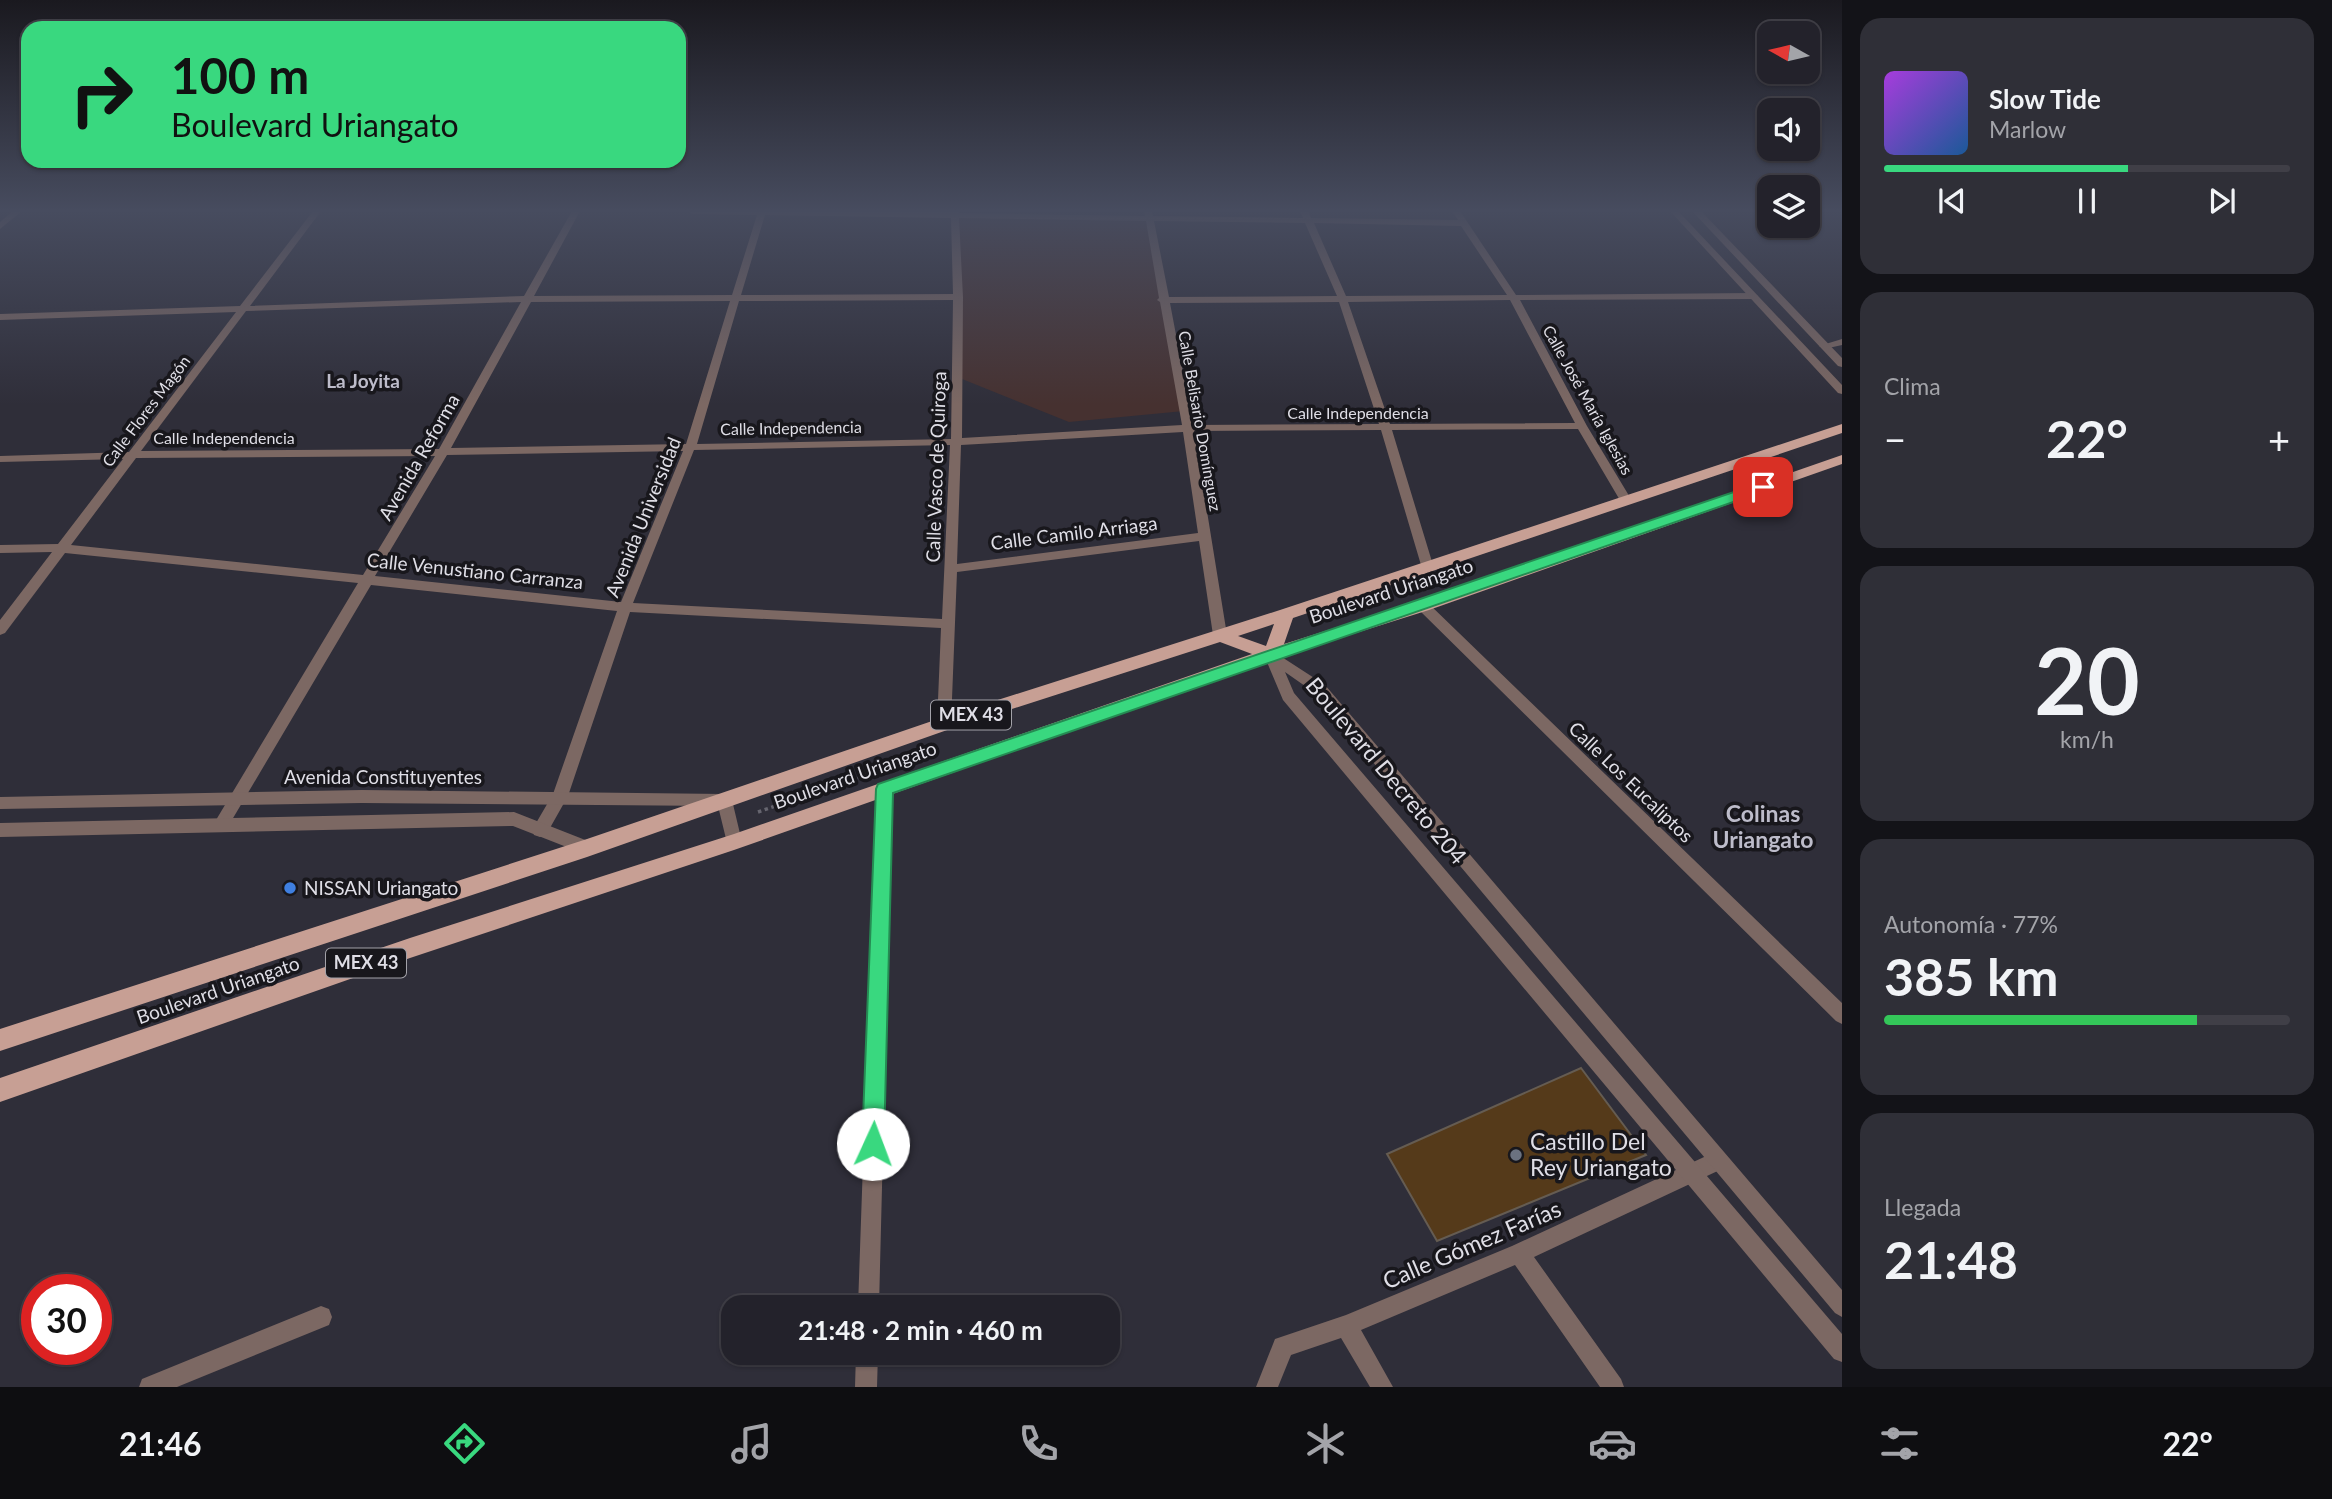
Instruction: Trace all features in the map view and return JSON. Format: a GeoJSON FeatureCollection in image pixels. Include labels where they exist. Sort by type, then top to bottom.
{"type":"FeatureCollection","features":[{"type":"Feature","properties":{"kind":"main road","name":"Boulevard Uriangato"},"geometry":{"type":"LineString","coordinates":[[0,1040],[587,848],[944,724],[1286,614],[1842,428]]}},
{"type":"Feature","properties":{"kind":"main road","name":"Boulevard Uriangato"},"geometry":{"type":"LineString","coordinates":[[0,1090],[421,944],[734,842],[1271,655],[1423,606],[1842,459]]}},
{"type":"Feature","properties":{"kind":"main road"},"geometry":{"type":"LineString","coordinates":[[1220,635],[1271,655],[1286,614]]}},
{"type":"Feature","properties":{"kind":"street","name":"Calle Flores Magón"},"geometry":{"type":"LineString","coordinates":[[0,631],[267,276]]}},
{"type":"Feature","properties":{"kind":"street","name":"Avenida Reforma"},"geometry":{"type":"LineString","coordinates":[[222,825],[443,452],[541,276]]}},
{"type":"Feature","properties":{"kind":"street","name":"Avenida Universidad"},"geometry":{"type":"LineString","coordinates":[[540,830],[561,796],[625,607],[691,445],[742,276]]}},
{"type":"Feature","properties":{"kind":"street","name":"Calle Vasco de Quiroga"},"geometry":{"type":"LineString","coordinates":[[944,724],[956,442],[957,276]]}},
{"type":"Feature","properties":{"kind":"street","name":"Calle Belisario Domínguez"},"geometry":{"type":"LineString","coordinates":[[1158,276],[1188,428],[1220,635]]}},
{"type":"Feature","properties":{"kind":"street"},"geometry":{"type":"LineString","coordinates":[[1333,276],[1386,429],[1427,565]]}},
{"type":"Feature","properties":{"kind":"street","name":"Calle José María Iglesias"},"geometry":{"type":"LineString","coordinates":[[1498,276],[1513,297],[1582,426],[1625,499]]}},
{"type":"Feature","properties":{"kind":"street"},"geometry":{"type":"LineString","coordinates":[[1735,276],[1842,391]]}},
{"type":"Feature","properties":{"kind":"street"},"geometry":{"type":"LineString","coordinates":[[1757,276],[1842,365]]}},
{"type":"Feature","properties":{"kind":"street"},"geometry":{"type":"LineString","coordinates":[[1162,299],[1754,296]]}},
{"type":"Feature","properties":{"kind":"street"},"geometry":{"type":"LineString","coordinates":[[0,317],[529,299],[958,297]]}},
{"type":"Feature","properties":{"kind":"street"},"geometry":{"type":"LineString","coordinates":[[1824,346],[1842,342]]}},
{"type":"Feature","properties":{"kind":"street","name":"Calle Independencia"},"geometry":{"type":"LineString","coordinates":[[0,459],[956,442],[1188,428],[1582,426]]}},
{"type":"Feature","properties":{"kind":"street","name":"Calle Camilo Arriaga"},"geometry":{"type":"LineString","coordinates":[[949,569],[1203,536]]}},
{"type":"Feature","properties":{"kind":"street","name":"Calle Venustiano Carranza"},"geometry":{"type":"LineString","coordinates":[[0,549],[61,548],[625,607],[947,624]]}},
{"type":"Feature","properties":{"kind":"street","name":"Calle Los Eucaliptos"},"geometry":{"type":"LineString","coordinates":[[1423,606],[1842,1015]]}},
{"type":"Feature","properties":{"kind":"street","name":"Boulevard Decreto 204"},"geometry":{"type":"LineString","coordinates":[[1271,655],[1320,689],[1842,1306]]}},
{"type":"Feature","properties":{"kind":"street","name":"Boulevard Decreto 204"},"geometry":{"type":"LineString","coordinates":[[1271,655],[1288,696],[1842,1351]]}},
{"type":"Feature","properties":{"kind":"street"},"geometry":{"type":"LineString","coordinates":[[869,1295],[884,789]]}},
{"type":"Feature","properties":{"kind":"street","name":"Avenida Constituyentes"},"geometry":{"type":"LineString","coordinates":[[0,803],[240,796],[561,796],[724,800]]}},
{"type":"Feature","properties":{"kind":"street"},"geometry":{"type":"LineString","coordinates":[[724,800],[734,842]]}},
{"type":"Feature","properties":{"kind":"street"},"geometry":{"type":"LineString","coordinates":[[0,830],[514,819],[587,848]]}},
{"type":"Feature","properties":{"kind":"street","name":"Calle Gómez Farías"},"geometry":{"type":"LineString","coordinates":[[1268,1387],[1283,1347],[1346,1325],[1519,1253],[1717,1161]]}},
{"type":"Feature","properties":{"kind":"street"},"geometry":{"type":"LineString","coordinates":[[1519,1253],[1613,1387]]}},
{"type":"Feature","properties":{"kind":"street"},"geometry":{"type":"LineString","coordinates":[[150,1387],[321,1317]]}},
{"type":"Feature","properties":{"kind":"street"},"geometry":{"type":"LineString","coordinates":[[1346,1325],[1382,1387]]}},
{"type":"Feature","properties":{"kind":"street"},"geometry":{"type":"LineString","coordinates":[[866,1387],[867,1365]]}},
{"type":"Feature","properties":{"kind":"shaded area"},"geometry":{"type":"Polygon","coordinates":[[[956,276],[1160,276],[1184,411],[1069,422],[957,377],[956,276]]]}},
{"type":"Feature","properties":{"kind":"building","name":"Castillo Del Rey Uriangato"},"geometry":{"type":"Polygon","coordinates":[[[1581,1068],[1646,1155],[1437,1241],[1387,1154],[1581,1068]]]}},
{"type":"Feature","properties":{"kind":"place","name":"NISSAN Uriangato"},"geometry":{"type":"Point","coordinates":[290,888]}},
{"type":"Feature","properties":{"kind":"place","name":"Castillo Del Rey Uriangato"},"geometry":{"type":"Point","coordinates":[1516,1155]}},
{"type":"Feature","properties":{"kind":"district","name":"La Joyita"},"geometry":{"type":"Point","coordinates":[363,381]}},
{"type":"Feature","properties":{"kind":"district","name":"Colinas Uriangato"},"geometry":{"type":"Point","coordinates":[1763,827]}},
{"type":"Feature","properties":{"kind":"route"},"geometry":{"type":"LineString","coordinates":[[873,1144],[884,789],[1763,487]]}}]}
